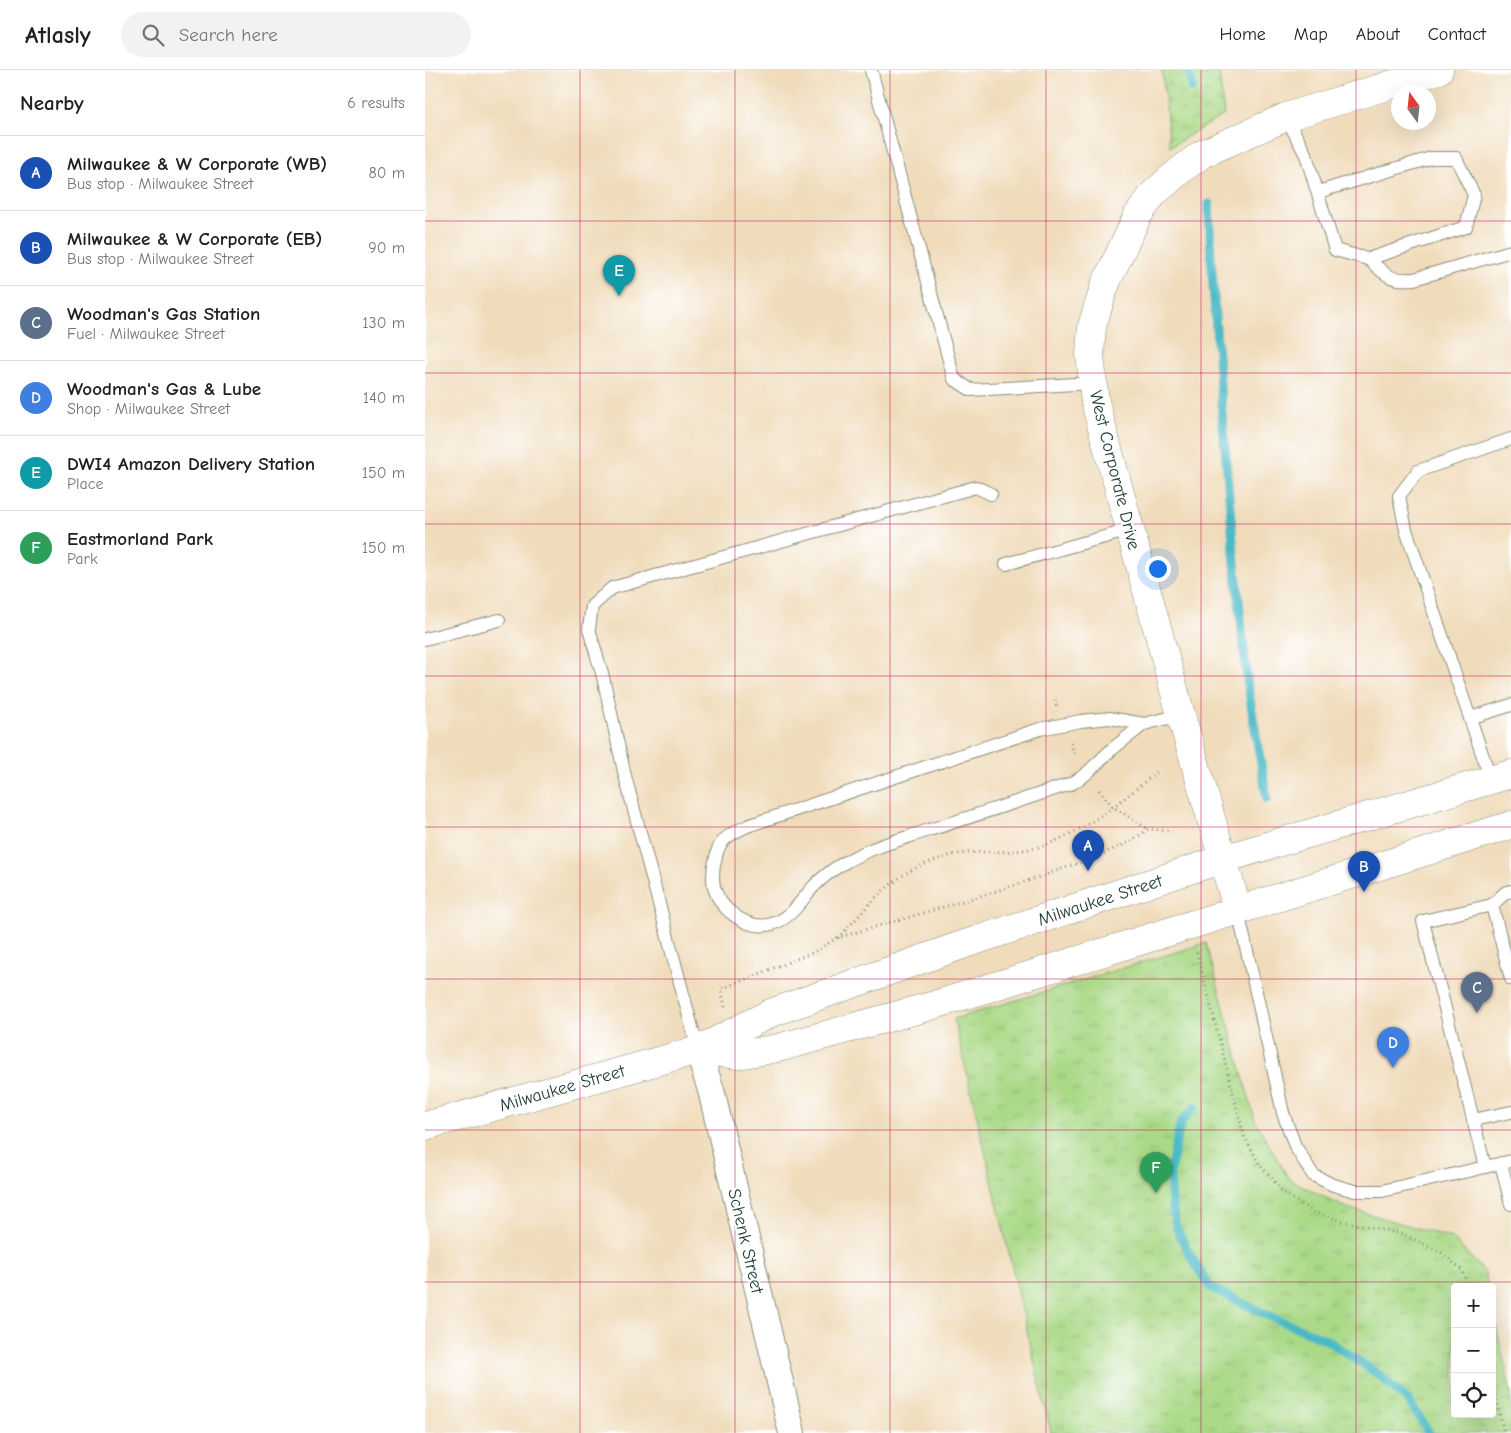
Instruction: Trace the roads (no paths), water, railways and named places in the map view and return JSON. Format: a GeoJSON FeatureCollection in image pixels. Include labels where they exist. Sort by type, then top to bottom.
{"type":"FeatureCollection","features":[{"type":"Feature","properties":{"kind":"street","name":"West Corporate Drive"},"geometry":{"type":"LineString","coordinates":[[1238,911],[1181,715],[1095,402],[1090,355],[1092,326],[1105,285],[1138,216],[1154,193],[1202,154],[1286,117],[1439,70]]}},
{"type":"Feature","properties":{"kind":"street","name":"Milwaukee Street"},"geometry":{"type":"LineString","coordinates":[[425,1126],[698,1050],[771,1013],[944,952],[1223,859],[1501,777]]}},
{"type":"Feature","properties":{"kind":"street","name":"Milwaukee Street"},"geometry":{"type":"LineString","coordinates":[[698,1050],[738,1055],[778,1048],[931,1006],[1511,825]]}},
{"type":"Feature","properties":{"kind":"street","name":"Schenk Street"},"geometry":{"type":"LineString","coordinates":[[698,1050],[711,1090],[792,1433]]}},
{"type":"Feature","properties":{"kind":"lane"},"geometry":{"type":"LineString","coordinates":[[871,70],[954,379],[971,390],[1093,383]]}},
{"type":"Feature","properties":{"kind":"lane"},"geometry":{"type":"LineString","coordinates":[[1286,117],[1306,155],[1335,250],[1368,259],[1390,278],[1403,280],[1414,279],[1511,251]]}},
{"type":"Feature","properties":{"kind":"lane"},"geometry":{"type":"LineString","coordinates":[[1318,192],[1431,158],[1456,158],[1474,195],[1466,227],[1368,259]]}},
{"type":"Feature","properties":{"kind":"lane"},"geometry":{"type":"LineString","coordinates":[[1501,777],[1470,718],[1406,530],[1399,496],[1418,471],[1511,440]]}},
{"type":"Feature","properties":{"kind":"lane"},"geometry":{"type":"LineString","coordinates":[[698,1050],[625,776],[603,677],[589,628],[592,606],[612,588],[977,487],[991,494]]}},
{"type":"Feature","properties":{"kind":"lane"},"geometry":{"type":"LineString","coordinates":[[1006,564],[1130,530]]}},
{"type":"Feature","properties":{"kind":"lane"},"geometry":{"type":"LineString","coordinates":[[425,639],[499,620]]}},
{"type":"Feature","properties":{"kind":"lane"},"geometry":{"type":"LineString","coordinates":[[1470,718],[1511,705]]}},
{"type":"Feature","properties":{"kind":"lane"},"geometry":{"type":"LineString","coordinates":[[1144,724],[1111,750],[1087,774],[1073,783],[875,848],[842,863],[825,876],[797,908],[784,919],[773,924],[761,926],[750,924],[738,918],[720,900],[714,888],[714,864],[723,841],[732,833],[750,825],[1040,729],[1109,718],[1144,724],[1181,715]]}},
{"type":"Feature","properties":{"kind":"lane"},"geometry":{"type":"LineString","coordinates":[[1485,1167],[1423,922],[1492,906],[1505,893],[1511,891]]}},
{"type":"Feature","properties":{"kind":"lane"},"geometry":{"type":"LineString","coordinates":[[1492,906],[1511,979]]}},
{"type":"Feature","properties":{"kind":"lane"},"geometry":{"type":"LineString","coordinates":[[1238,911],[1283,1113],[1295,1146],[1313,1175],[1355,1191],[1382,1191],[1506,1162],[1511,1204]]}},
{"type":"Feature","properties":{"kind":"lane"},"geometry":{"type":"LineString","coordinates":[[1473,1120],[1511,1112]]}},
{"type":"Feature","properties":{"kind":"waterway"},"geometry":{"type":"LineString","coordinates":[[1189,70],[1192,88]]}},
{"type":"Feature","properties":{"kind":"waterway"},"geometry":{"type":"LineString","coordinates":[[1209,204],[1222,414],[1234,553],[1248,687],[1267,799]]}},
{"type":"Feature","properties":{"kind":"waterway"},"geometry":{"type":"LineString","coordinates":[[1195,1107],[1181,1122],[1176,1143],[1170,1172],[1172,1205],[1176,1227],[1191,1257],[1210,1287],[1267,1315],[1325,1339],[1378,1374],[1409,1401],[1429,1433]]}},
{"type":"Feature","properties":{"kind":"place","name":"DWI4 Amazon Delivery Station"},"geometry":{"type":"Point","coordinates":[619,296]}},
{"type":"Feature","properties":{"kind":"place","name":"Milwaukee & W Corporate (WB)"},"geometry":{"type":"Point","coordinates":[1088,871]}},
{"type":"Feature","properties":{"kind":"place","name":"Milwaukee & W Corporate (EB)"},"geometry":{"type":"Point","coordinates":[1364,892]}},
{"type":"Feature","properties":{"kind":"place","name":"Woodman's Gas Station"},"geometry":{"type":"Point","coordinates":[1477,1013]}},
{"type":"Feature","properties":{"kind":"place","name":"Woodman's Gas & Lube"},"geometry":{"type":"Point","coordinates":[1393,1068]}},
{"type":"Feature","properties":{"kind":"place","name":"Eastmorland Park"},"geometry":{"type":"Point","coordinates":[1156,1193]}}]}
